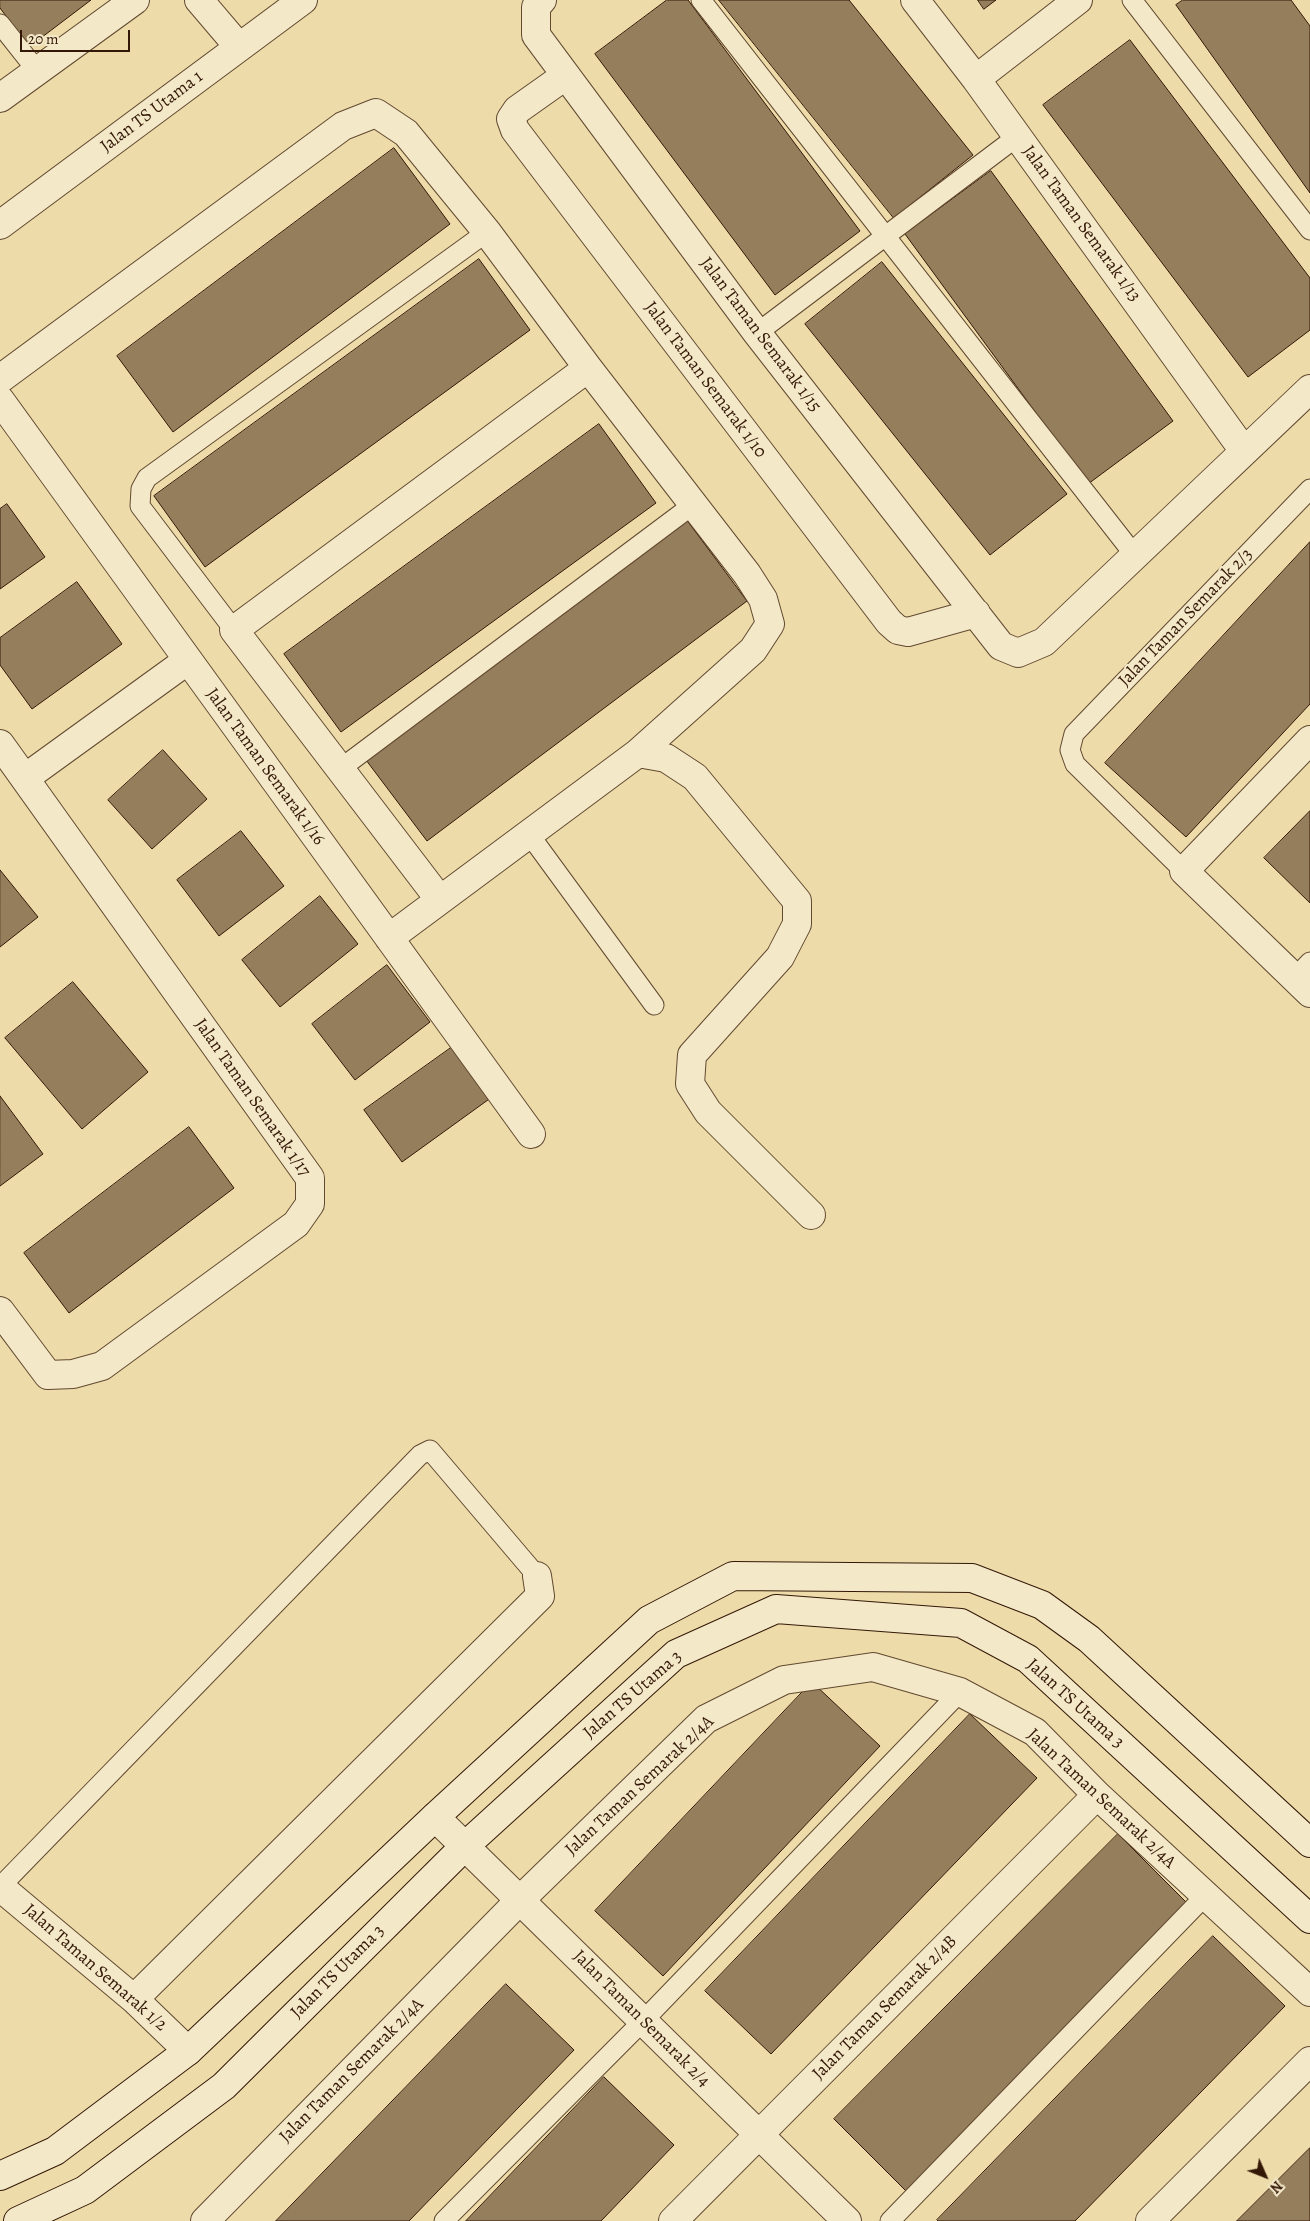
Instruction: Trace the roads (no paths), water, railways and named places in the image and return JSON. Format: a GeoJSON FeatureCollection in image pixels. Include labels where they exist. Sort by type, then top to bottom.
{"type":"FeatureCollection","features":[{"type":"Feature","properties":{"kind":"street"},"geometry":{"type":"LineString","coordinates":[[0,98],[135,0]]}},
{"type":"Feature","properties":{"kind":"street"},"geometry":{"type":"LineString","coordinates":[[198,0],[239,47]]}},
{"type":"Feature","properties":{"kind":"street","name":"Jalan TS Utama 1"},"geometry":{"type":"LineString","coordinates":[[0,225],[304,0]]}},
{"type":"Feature","properties":{"kind":"street","name":"Jalan Taman Semarak 1/15"},"geometry":{"type":"LineString","coordinates":[[542,0],[536,7],[536,35],[757,333],[1001,646],[1018,653],[1044,642],[1136,557]]}},
{"type":"Feature","properties":{"kind":"street","name":"Jalan Taman Semarak 1/13"},"geometry":{"type":"LineString","coordinates":[[915,0],[1018,136],[1244,451]]}},
{"type":"Feature","properties":{"kind":"street"},"geometry":{"type":"LineString","coordinates":[[976,79],[1078,0]]}},
{"type":"Feature","properties":{"kind":"street","name":"Jalan Taman Semarak 1/10"},"geometry":{"type":"LineString","coordinates":[[566,76],[517,110],[511,119],[515,130],[889,622],[898,630],[908,632],[976,613]]}},
{"type":"Feature","properties":{"kind":"street"},"geometry":{"type":"LineString","coordinates":[[0,380],[343,126],[376,113],[406,133],[487,232],[588,368],[747,574],[763,599],[770,624],[753,650],[638,753],[389,938]]}},
{"type":"Feature","properties":{"kind":"street"},"geometry":{"type":"LineString","coordinates":[[440,900],[234,630],[588,368]]}},
{"type":"Feature","properties":{"kind":"street"},"geometry":{"type":"LineString","coordinates":[[1136,557],[1310,389]]}},
{"type":"Feature","properties":{"kind":"street","name":"Jalan Taman Semarak 1/16"},"geometry":{"type":"LineString","coordinates":[[0,400],[531,1134]]}},
{"type":"Feature","properties":{"kind":"street"},"geometry":{"type":"LineString","coordinates":[[25,778],[188,660]]}},
{"type":"Feature","properties":{"kind":"street"},"geometry":{"type":"LineString","coordinates":[[1305,977],[1184,871],[1310,740]]}},
{"type":"Feature","properties":{"kind":"street","name":"Jalan Taman Semarak 1/17"},"geometry":{"type":"LineString","coordinates":[[0,744],[310,1178],[310,1204],[296,1224],[102,1366],[73,1374],[48,1375],[0,1311]]}},
{"type":"Feature","properties":{"kind":"street"},"geometry":{"type":"LineString","coordinates":[[638,753],[666,758],[695,777],[797,901],[797,924],[780,956],[692,1055],[690,1084],[708,1112],[811,1215]]}},
{"type":"Feature","properties":{"kind":"street"},"geometry":{"type":"LineString","coordinates":[[134,1999],[540,1596],[537,1576]]}},
{"type":"Feature","properties":{"kind":"street"},"geometry":{"type":"LineString","coordinates":[[0,2176],[55,2151],[188,2051],[649,1620],[733,1576],[972,1578],[1042,1605],[1089,1639],[1310,1843]]}},
{"type":"Feature","properties":{"kind":"street","name":"Jalan TS Utama 3"},"geometry":{"type":"LineString","coordinates":[[18,2221],[85,2190],[224,2086],[465,1846],[676,1654],[776,1610],[961,1623],[1028,1659],[1310,1919]]}},
{"type":"Feature","properties":{"kind":"street","name":"Jalan Taman Semarak 2/4A"},"geometry":{"type":"LineString","coordinates":[[205,2221],[520,1900],[706,1719],[784,1680],[873,1667],[960,1692],[1034,1732],[1097,1795],[1310,1992]]}},
{"type":"Feature","properties":{"kind":"street","name":"Jalan Taman Semarak 2/4B"},"geometry":{"type":"LineString","coordinates":[[673,2221],[1097,1795]]}},
{"type":"Feature","properties":{"kind":"street","name":"Jalan Taman Semarak 2/4"},"geometry":{"type":"LineString","coordinates":[[436,1818],[847,2221]]}},
{"type":"Feature","properties":{"kind":"street","name":"Jalan Taman Semarak 1/2"},"geometry":{"type":"LineString","coordinates":[[0,1887],[134,1999],[188,2051]]}},
{"type":"Feature","properties":{"kind":"street"},"geometry":{"type":"LineString","coordinates":[[1150,2221],[1310,2061]]}},
{"type":"Feature","properties":{"kind":"lane"},"geometry":{"type":"LineString","coordinates":[[701,0],[1136,557]]}},
{"type":"Feature","properties":{"kind":"lane"},"geometry":{"type":"LineString","coordinates":[[1132,0],[1310,230]]}},
{"type":"Feature","properties":{"kind":"lane"},"geometry":{"type":"LineString","coordinates":[[0,24],[38,72]]}},
{"type":"Feature","properties":{"kind":"lane"},"geometry":{"type":"LineString","coordinates":[[757,333],[1018,136]]}},
{"type":"Feature","properties":{"kind":"lane"},"geometry":{"type":"LineString","coordinates":[[234,630],[140,506],[141,489],[147,478],[487,232]]}},
{"type":"Feature","properties":{"kind":"lane","name":"Jalan Taman Semarak 2/3"},"geometry":{"type":"LineString","coordinates":[[1184,871],[1075,764],[1070,750],[1074,734],[1310,490]]}},
{"type":"Feature","properties":{"kind":"lane"},"geometry":{"type":"LineString","coordinates":[[340,769],[694,504]]}},
{"type":"Feature","properties":{"kind":"lane"},"geometry":{"type":"LineString","coordinates":[[529,834],[654,1006]]}},
{"type":"Feature","properties":{"kind":"lane"},"geometry":{"type":"LineString","coordinates":[[0,1887],[420,1455],[430,1450],[537,1576]]}},
{"type":"Feature","properties":{"kind":"lane"},"geometry":{"type":"LineString","coordinates":[[444,2221],[643,2021],[960,1692]]}},
{"type":"Feature","properties":{"kind":"lane"},"geometry":{"type":"LineString","coordinates":[[890,2221],[1205,1896]]}}]}
